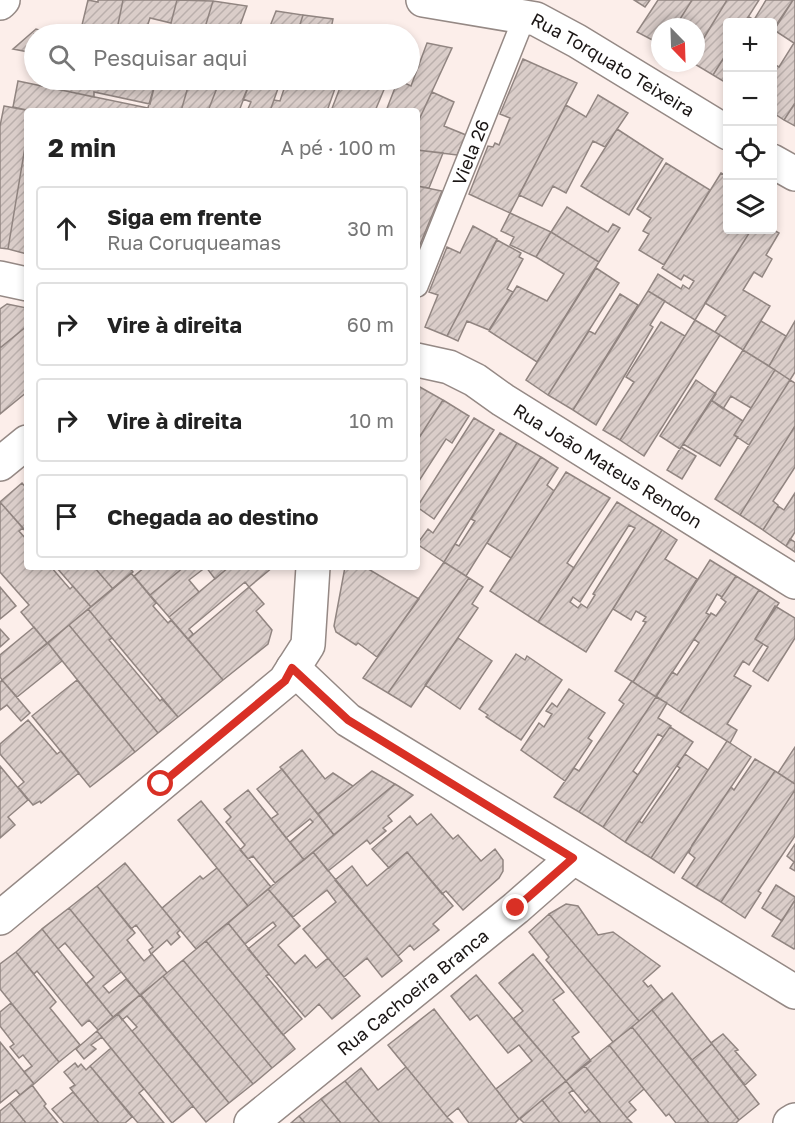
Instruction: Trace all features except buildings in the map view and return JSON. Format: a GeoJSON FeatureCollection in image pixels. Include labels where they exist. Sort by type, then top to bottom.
{"type":"FeatureCollection","features":[{"type":"Feature","properties":{"kind":"street","name":"Rua Torquato Teixeira"},"geometry":{"type":"LineString","coordinates":[[423,0],[536,19],[577,41],[723,130]]}},
{"type":"Feature","properties":{"kind":"street"},"geometry":{"type":"LineString","coordinates":[[777,164],[795,174]]}},
{"type":"Feature","properties":{"kind":"street"},"geometry":{"type":"LineString","coordinates":[[0,278],[24,283]]}},
{"type":"Feature","properties":{"kind":"street","name":"Rua João Mateus Rendon"},"geometry":{"type":"LineString","coordinates":[[420,361],[448,367],[475,380],[503,400],[795,582]]}},
{"type":"Feature","properties":{"kind":"street"},"geometry":{"type":"LineString","coordinates":[[0,464],[24,444]]}},
{"type":"Feature","properties":{"kind":"street"},"geometry":{"type":"LineString","coordinates":[[0,918],[285,681],[308,645],[313,570]]}},
{"type":"Feature","properties":{"kind":"street"},"geometry":{"type":"LineString","coordinates":[[292,668],[348,720],[795,992]]}},
{"type":"Feature","properties":{"kind":"street","name":"Rua Cachoeira Branca"},"geometry":{"type":"LineString","coordinates":[[251,1123],[516,908],[573,858]]}},
{"type":"Feature","properties":{"kind":"street"},"geometry":{"type":"LineString","coordinates":[[790,1123],[795,1120]]}},
{"type":"Feature","properties":{"kind":"lane","name":"Viela 26"},"geometry":{"type":"LineString","coordinates":[[420,278],[524,18]]}},
{"type":"Feature","properties":{"kind":"route"},"geometry":{"type":"LineString","coordinates":[[161,784],[285,681],[292,668],[348,720],[573,858],[516,908]]}}]}
